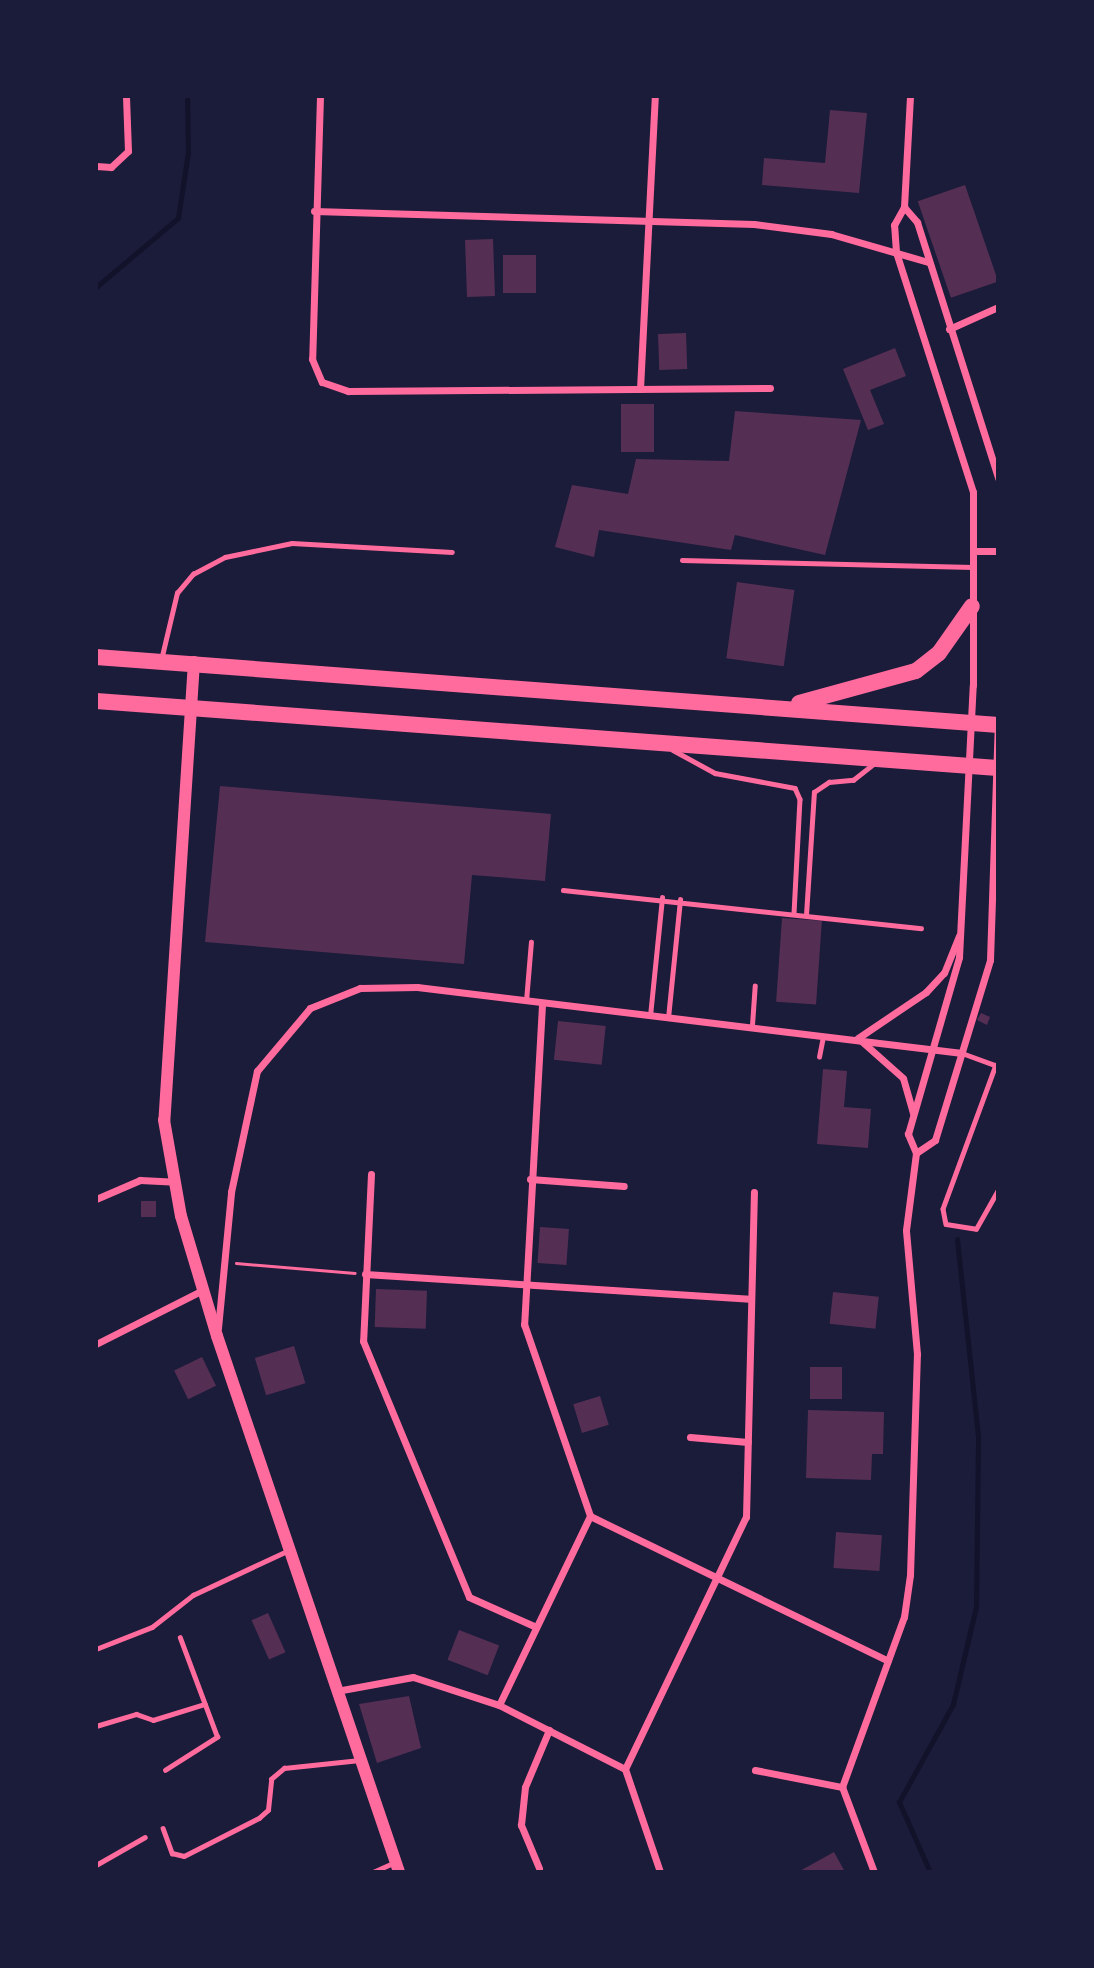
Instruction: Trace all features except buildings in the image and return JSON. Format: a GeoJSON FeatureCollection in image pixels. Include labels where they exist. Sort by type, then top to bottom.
{"type":"FeatureCollection","features":[{"type":"Feature","properties":{"kind":"highway"},"geometry":{"type":"LineString","coordinates":[[784,706],[916,671],[939,653],[972,606]]}},
{"type":"Feature","properties":{"kind":"highway"},"geometry":{"type":"LineString","coordinates":[[96,657],[784,706],[998,725]]}},
{"type":"Feature","properties":{"kind":"highway"},"geometry":{"type":"LineString","coordinates":[[96,701],[997,768]]}},
{"type":"Feature","properties":{"kind":"main road"},"geometry":{"type":"LineString","coordinates":[[194,662],[164,1120],[175,1182],[217,1336],[342,1690],[397,1867]]}},
{"type":"Feature","properties":{"kind":"street"},"geometry":{"type":"LineString","coordinates":[[96,166],[122,161],[128,141],[126,96]]}},
{"type":"Feature","properties":{"kind":"street"},"geometry":{"type":"LineString","coordinates":[[320,96],[313,211],[312,359],[322,383],[348,391],[770,388]]}},
{"type":"Feature","properties":{"kind":"street"},"geometry":{"type":"LineString","coordinates":[[640,389],[653,216],[655,96]]}},
{"type":"Feature","properties":{"kind":"street"},"geometry":{"type":"LineString","coordinates":[[874,1872],[842,1787],[904,1617],[915,1523],[917,1354],[906,1230],[916,1153],[908,1134],[934,1048],[963,925],[970,765],[974,551],[968,463],[896,252],[894,225],[904,207],[910,96]]}},
{"type":"Feature","properties":{"kind":"street"},"geometry":{"type":"LineString","coordinates":[[904,207],[917,222],[998,478]]}},
{"type":"Feature","properties":{"kind":"street"},"geometry":{"type":"LineString","coordinates":[[313,211],[653,216],[831,234],[928,262]]}},
{"type":"Feature","properties":{"kind":"street"},"geometry":{"type":"LineString","coordinates":[[949,329],[998,307]]}},
{"type":"Feature","properties":{"kind":"street"},"geometry":{"type":"LineString","coordinates":[[974,551],[998,551]]}},
{"type":"Feature","properties":{"kind":"street"},"geometry":{"type":"LineString","coordinates":[[916,1153],[934,1140],[990,960],[998,725]]}},
{"type":"Feature","properties":{"kind":"street"},"geometry":{"type":"LineString","coordinates":[[858,1038],[926,992],[944,973],[963,925]]}},
{"type":"Feature","properties":{"kind":"street"},"geometry":{"type":"LineString","coordinates":[[217,1336],[231,1192],[257,1071],[310,1008],[360,988],[417,987],[649,1018],[823,1033],[962,1053]]}},
{"type":"Feature","properties":{"kind":"street"},"geometry":{"type":"LineString","coordinates":[[499,1705],[590,1516],[524,1324],[530,1179],[542,1005]]}},
{"type":"Feature","properties":{"kind":"street"},"geometry":{"type":"LineString","coordinates":[[858,1038],[903,1078],[913,1118]]}},
{"type":"Feature","properties":{"kind":"street"},"geometry":{"type":"LineString","coordinates":[[371,1174],[363,1341],[469,1597],[536,1627]]}},
{"type":"Feature","properties":{"kind":"street"},"geometry":{"type":"LineString","coordinates":[[530,1179],[624,1186]]}},
{"type":"Feature","properties":{"kind":"street"},"geometry":{"type":"LineString","coordinates":[[96,1199],[140,1180],[175,1182]]}},
{"type":"Feature","properties":{"kind":"street"},"geometry":{"type":"LineString","coordinates":[[625,1769],[720,1578],[746,1517],[749,1298],[754,1192]]}},
{"type":"Feature","properties":{"kind":"street"},"geometry":{"type":"LineString","coordinates":[[365,1274],[749,1298]]}},
{"type":"Feature","properties":{"kind":"street"},"geometry":{"type":"LineString","coordinates":[[96,1344],[203,1290]]}},
{"type":"Feature","properties":{"kind":"street"},"geometry":{"type":"LineString","coordinates":[[690,1437],[748,1442]]}},
{"type":"Feature","properties":{"kind":"street"},"geometry":{"type":"LineString","coordinates":[[590,1516],[888,1661]]}},
{"type":"Feature","properties":{"kind":"street"},"geometry":{"type":"LineString","coordinates":[[342,1690],[413,1677],[499,1705],[625,1769],[660,1872]]}},
{"type":"Feature","properties":{"kind":"street"},"geometry":{"type":"LineString","coordinates":[[539,1868],[521,1825],[525,1787],[549,1730]]}},
{"type":"Feature","properties":{"kind":"street"},"geometry":{"type":"LineString","coordinates":[[755,1770],[842,1787]]}},
{"type":"Feature","properties":{"kind":"lane"},"geometry":{"type":"LineString","coordinates":[[161,660],[177,593],[192,574],[225,557],[292,543],[452,552]]}},
{"type":"Feature","properties":{"kind":"lane"},"geometry":{"type":"LineString","coordinates":[[682,560],[974,567]]}},
{"type":"Feature","properties":{"kind":"lane"},"geometry":{"type":"LineString","coordinates":[[660,743],[715,773],[795,788],[800,799],[794,914]]}},
{"type":"Feature","properties":{"kind":"lane"},"geometry":{"type":"LineString","coordinates":[[806,915],[814,792],[829,782],[853,780],[881,759]]}},
{"type":"Feature","properties":{"kind":"lane"},"geometry":{"type":"LineString","coordinates":[[563,890],[662,898],[921,928]]}},
{"type":"Feature","properties":{"kind":"lane"},"geometry":{"type":"LineString","coordinates":[[649,1018],[662,898]]}},
{"type":"Feature","properties":{"kind":"lane"},"geometry":{"type":"LineString","coordinates":[[668,1019],[680,900]]}},
{"type":"Feature","properties":{"kind":"lane"},"geometry":{"type":"LineString","coordinates":[[526,1003],[531,942]]}},
{"type":"Feature","properties":{"kind":"lane"},"geometry":{"type":"LineString","coordinates":[[752,1025],[755,986]]}},
{"type":"Feature","properties":{"kind":"lane"},"geometry":{"type":"LineString","coordinates":[[818,1057],[823,1033]]}},
{"type":"Feature","properties":{"kind":"lane"},"geometry":{"type":"LineString","coordinates":[[962,1053],[997,1065],[943,1209],[946,1224],[976,1229],[998,1190]]}},
{"type":"Feature","properties":{"kind":"lane"},"geometry":{"type":"LineString","coordinates":[[96,1649],[152,1627],[193,1595],[291,1549]]}},
{"type":"Feature","properties":{"kind":"lane"},"geometry":{"type":"LineString","coordinates":[[165,1770],[214,1745],[205,1704],[180,1638]]}},
{"type":"Feature","properties":{"kind":"lane"},"geometry":{"type":"LineString","coordinates":[[96,1727],[136,1714],[153,1720],[205,1704]]}},
{"type":"Feature","properties":{"kind":"lane"},"geometry":{"type":"LineString","coordinates":[[163,1828],[172,1853],[184,1856],[258,1818],[268,1810],[271,1779],[284,1768],[364,1759]]}},
{"type":"Feature","properties":{"kind":"lane"},"geometry":{"type":"LineString","coordinates":[[96,1865],[145,1837]]}},
{"type":"Feature","properties":{"kind":"lane"},"geometry":{"type":"LineString","coordinates":[[373,1872],[397,1867]]}},
{"type":"Feature","properties":{"kind":"path"},"geometry":{"type":"LineString","coordinates":[[225,1262],[365,1274]]}},
{"type":"Feature","properties":{"kind":"waterway"},"geometry":{"type":"LineString","coordinates":[[96,287],[178,218],[188,152],[187,96]]}},
{"type":"Feature","properties":{"kind":"waterway"},"geometry":{"type":"LineString","coordinates":[[930,1872],[899,1802],[953,1704],[976,1607],[978,1436],[957,1239]]}}]}
